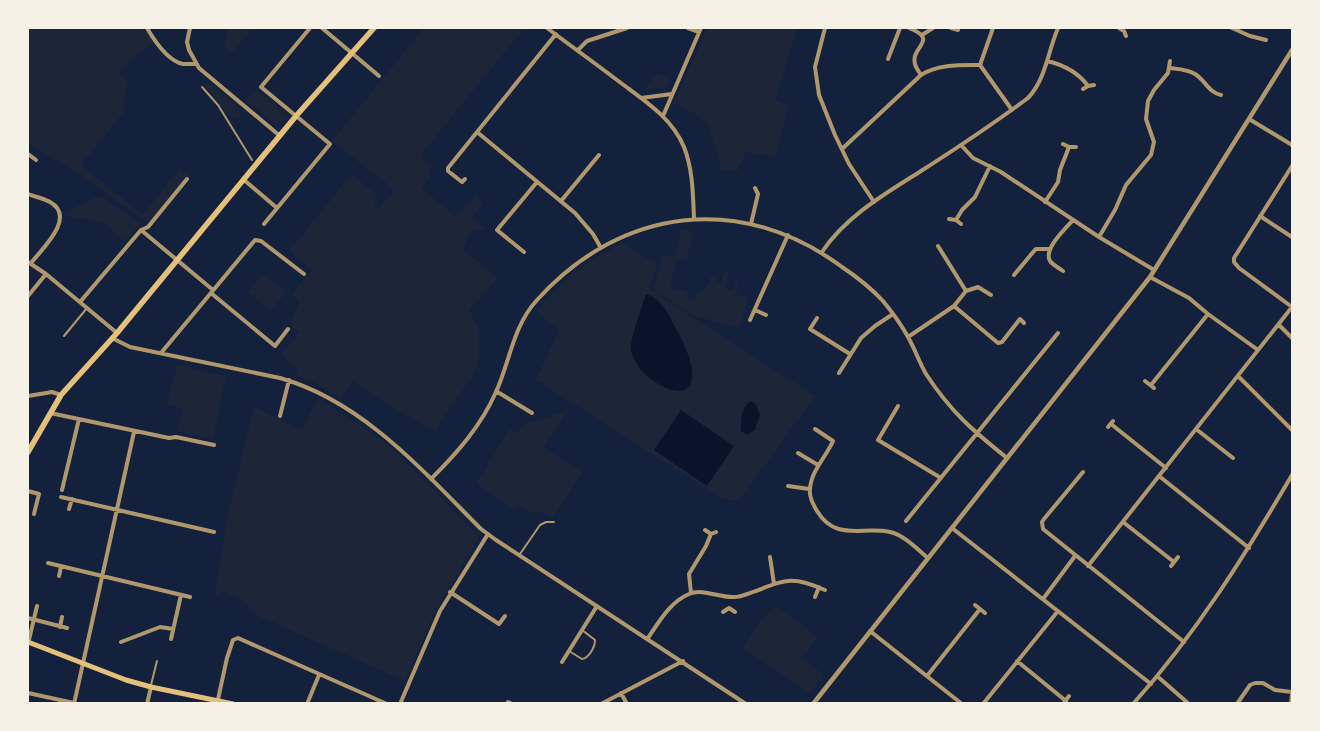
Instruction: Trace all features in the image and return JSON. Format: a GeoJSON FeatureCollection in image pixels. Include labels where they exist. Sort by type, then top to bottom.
{"type":"FeatureCollection","features":[{"type":"Feature","properties":{"kind":"main road"},"geometry":{"type":"LineString","coordinates":[[28,452],[61,396],[117,333],[296,116],[374,28]]}},
{"type":"Feature","properties":{"kind":"main road"},"geometry":{"type":"LineString","coordinates":[[28,643],[113,676],[151,687],[233,704]]}},
{"type":"Feature","properties":{"kind":"street"},"geometry":{"type":"LineString","coordinates":[[146,28],[152,38],[176,61],[182,64],[195,64]]}},
{"type":"Feature","properties":{"kind":"street"},"geometry":{"type":"LineString","coordinates":[[190,28],[187,42],[195,64],[280,136]]}},
{"type":"Feature","properties":{"kind":"street"},"geometry":{"type":"LineString","coordinates":[[264,224],[330,144],[261,87],[310,28]]}},
{"type":"Feature","properties":{"kind":"street"},"geometry":{"type":"LineString","coordinates":[[322,28],[379,76]]}},
{"type":"Feature","properties":{"kind":"street"},"geometry":{"type":"LineString","coordinates":[[548,28],[663,116],[678,135],[687,155],[692,178],[694,219]]}},
{"type":"Feature","properties":{"kind":"street"},"geometry":{"type":"LineString","coordinates":[[578,50],[587,42],[627,28]]}},
{"type":"Feature","properties":{"kind":"street"},"geometry":{"type":"LineString","coordinates":[[688,28],[699,32]]}},
{"type":"Feature","properties":{"kind":"street"},"geometry":{"type":"LineString","coordinates":[[663,116],[701,28]]}},
{"type":"Feature","properties":{"kind":"street"},"geometry":{"type":"LineString","coordinates":[[825,28],[815,67],[817,86],[823,106],[848,164],[874,202]]}},
{"type":"Feature","properties":{"kind":"street"},"geometry":{"type":"LineString","coordinates":[[888,58],[900,28]]}},
{"type":"Feature","properties":{"kind":"street"},"geometry":{"type":"LineString","coordinates":[[909,28],[922,35]]}},
{"type":"Feature","properties":{"kind":"street"},"geometry":{"type":"LineString","coordinates":[[922,35],[933,28]]}},
{"type":"Feature","properties":{"kind":"street"},"geometry":{"type":"LineString","coordinates":[[951,28],[958,30]]}},
{"type":"Feature","properties":{"kind":"street"},"geometry":{"type":"LineString","coordinates":[[980,65],[993,28]]}},
{"type":"Feature","properties":{"kind":"street"},"geometry":{"type":"LineString","coordinates":[[822,252],[844,226],[874,202],[1012,110],[1032,93],[1048,60],[1058,28]]}},
{"type":"Feature","properties":{"kind":"street"},"geometry":{"type":"LineString","coordinates":[[1119,28],[1125,31]]}},
{"type":"Feature","properties":{"kind":"street"},"geometry":{"type":"LineString","coordinates":[[1232,28],[1256,40],[1266,40]]}},
{"type":"Feature","properties":{"kind":"street"},"geometry":{"type":"LineString","coordinates":[[465,179],[462,182],[448,171],[448,168],[556,34]]}},
{"type":"Feature","properties":{"kind":"street"},"geometry":{"type":"LineString","coordinates":[[921,75],[915,65],[915,61],[923,42],[922,35]]}},
{"type":"Feature","properties":{"kind":"street"},"geometry":{"type":"LineString","coordinates":[[813,704],[1150,277],[1292,50]]}},
{"type":"Feature","properties":{"kind":"street"},"geometry":{"type":"LineString","coordinates":[[1048,60],[1072,70],[1088,86]]}},
{"type":"Feature","properties":{"kind":"street"},"geometry":{"type":"LineString","coordinates":[[1099,237],[1115,210],[1126,185],[1151,155],[1154,142],[1146,119],[1148,101],[1154,90],[1168,73],[1170,61]]}},
{"type":"Feature","properties":{"kind":"street"},"geometry":{"type":"LineString","coordinates":[[842,150],[927,71],[938,68],[980,65]]}},
{"type":"Feature","properties":{"kind":"street"},"geometry":{"type":"LineString","coordinates":[[980,65],[1012,110]]}},
{"type":"Feature","properties":{"kind":"street"},"geometry":{"type":"LineString","coordinates":[[1170,68],[1184,69],[1194,74],[1218,95],[1212,100]]}},
{"type":"Feature","properties":{"kind":"street"},"geometry":{"type":"LineString","coordinates":[[1083,89],[1094,85]]}},
{"type":"Feature","properties":{"kind":"street"},"geometry":{"type":"LineString","coordinates":[[641,98],[672,94]]}},
{"type":"Feature","properties":{"kind":"street"},"geometry":{"type":"LineString","coordinates":[[1249,119],[1292,145]]}},
{"type":"Feature","properties":{"kind":"street"},"geometry":{"type":"LineString","coordinates":[[477,132],[575,212],[601,248]]}},
{"type":"Feature","properties":{"kind":"street"},"geometry":{"type":"LineString","coordinates":[[1063,144],[1069,147],[1076,147]]}},
{"type":"Feature","properties":{"kind":"street"},"geometry":{"type":"LineString","coordinates":[[961,145],[973,158],[990,166],[1099,237],[1154,270]]}},
{"type":"Feature","properties":{"kind":"street"},"geometry":{"type":"LineString","coordinates":[[1045,202],[1058,182],[1060,170],[1069,147]]}},
{"type":"Feature","properties":{"kind":"street"},"geometry":{"type":"LineString","coordinates":[[28,155],[36,160]]}},
{"type":"Feature","properties":{"kind":"street"},"geometry":{"type":"LineString","coordinates":[[28,155],[28,163]]}},
{"type":"Feature","properties":{"kind":"street"},"geometry":{"type":"LineString","coordinates":[[561,201],[599,155]]}},
{"type":"Feature","properties":{"kind":"street"},"geometry":{"type":"LineString","coordinates":[[956,220],[962,210],[975,197],[990,166]]}},
{"type":"Feature","properties":{"kind":"street"},"geometry":{"type":"LineString","coordinates":[[1088,566],[1292,307],[1239,268],[1234,262],[1236,254],[1292,166]]}},
{"type":"Feature","properties":{"kind":"street"},"geometry":{"type":"LineString","coordinates":[[80,302],[141,230],[148,227],[187,179]]}},
{"type":"Feature","properties":{"kind":"street"},"geometry":{"type":"LineString","coordinates":[[244,180],[278,208]]}},
{"type":"Feature","properties":{"kind":"street"},"geometry":{"type":"LineString","coordinates":[[524,252],[497,230],[538,182]]}},
{"type":"Feature","properties":{"kind":"street"},"geometry":{"type":"LineString","coordinates":[[751,224],[758,194],[755,188]]}},
{"type":"Feature","properties":{"kind":"street"},"geometry":{"type":"LineString","coordinates":[[28,194],[51,202],[60,217],[59,228],[29,262],[117,333]]}},
{"type":"Feature","properties":{"kind":"street"},"geometry":{"type":"LineString","coordinates":[[1260,216],[1292,237]]}},
{"type":"Feature","properties":{"kind":"street"},"geometry":{"type":"LineString","coordinates":[[431,479],[462,448],[496,391],[518,328],[535,302],[565,272],[601,248],[628,234],[646,228],[694,219],[731,220],[751,224],[788,236],[822,252],[860,280],[881,299],[893,314],[940,395],[977,434],[1007,458]]}},
{"type":"Feature","properties":{"kind":"street"},"geometry":{"type":"LineString","coordinates":[[949,219],[956,220],[961,224]]}},
{"type":"Feature","properties":{"kind":"street"},"geometry":{"type":"LineString","coordinates":[[1063,271],[1051,262],[1048,256],[1050,249],[1073,220]]}},
{"type":"Feature","properties":{"kind":"street"},"geometry":{"type":"LineString","coordinates":[[141,230],[275,346],[288,329]]}},
{"type":"Feature","properties":{"kind":"street"},"geometry":{"type":"LineString","coordinates":[[750,320],[788,236]]}},
{"type":"Feature","properties":{"kind":"street"},"geometry":{"type":"LineString","coordinates":[[161,353],[255,240],[261,241],[301,268],[304,274]]}},
{"type":"Feature","properties":{"kind":"street"},"geometry":{"type":"LineString","coordinates":[[938,246],[966,291]]}},
{"type":"Feature","properties":{"kind":"street"},"geometry":{"type":"LineString","coordinates":[[1014,275],[1036,249],[1050,249]]}},
{"type":"Feature","properties":{"kind":"street"},"geometry":{"type":"LineString","coordinates":[[28,296],[46,274]]}},
{"type":"Feature","properties":{"kind":"street"},"geometry":{"type":"LineString","coordinates":[[1150,277],[1189,298],[1258,350]]}},
{"type":"Feature","properties":{"kind":"street"},"geometry":{"type":"LineString","coordinates":[[908,337],[954,306],[966,291],[978,287],[991,296]]}},
{"type":"Feature","properties":{"kind":"street"},"geometry":{"type":"LineString","coordinates":[[954,306],[998,343],[1002,342],[1020,319],[1024,322]]}},
{"type":"Feature","properties":{"kind":"street"},"geometry":{"type":"LineString","coordinates":[[755,310],[766,315]]}},
{"type":"Feature","properties":{"kind":"street"},"geometry":{"type":"LineString","coordinates":[[838,373],[861,338],[893,314]]}},
{"type":"Feature","properties":{"kind":"street"},"geometry":{"type":"LineString","coordinates":[[1145,381],[1152,387],[1208,314]]}},
{"type":"Feature","properties":{"kind":"street"},"geometry":{"type":"LineString","coordinates":[[817,318],[810,329],[850,354]]}},
{"type":"Feature","properties":{"kind":"street"},"geometry":{"type":"LineString","coordinates":[[1279,325],[1292,338]]}},
{"type":"Feature","properties":{"kind":"street"},"geometry":{"type":"LineString","coordinates":[[906,521],[1058,333]]}},
{"type":"Feature","properties":{"kind":"street"},"geometry":{"type":"LineString","coordinates":[[112,338],[130,347],[289,380],[323,394],[381,432],[488,534],[746,704]]}},
{"type":"Feature","properties":{"kind":"street"},"geometry":{"type":"LineString","coordinates":[[1238,376],[1292,430]]}},
{"type":"Feature","properties":{"kind":"street"},"geometry":{"type":"LineString","coordinates":[[280,416],[289,380]]}},
{"type":"Feature","properties":{"kind":"street"},"geometry":{"type":"LineString","coordinates":[[496,391],[532,413]]}},
{"type":"Feature","properties":{"kind":"street"},"geometry":{"type":"LineString","coordinates":[[28,396],[52,392],[61,396]]}},
{"type":"Feature","properties":{"kind":"street"},"geometry":{"type":"LineString","coordinates":[[898,406],[878,440],[941,478]]}},
{"type":"Feature","properties":{"kind":"street"},"geometry":{"type":"LineString","coordinates":[[50,413],[134,432],[169,438],[176,437],[214,445]]}},
{"type":"Feature","properties":{"kind":"street"},"geometry":{"type":"LineString","coordinates":[[62,490],[79,419]]}},
{"type":"Feature","properties":{"kind":"street"},"geometry":{"type":"LineString","coordinates":[[1111,424],[1166,468]]}},
{"type":"Feature","properties":{"kind":"street"},"geometry":{"type":"LineString","coordinates":[[815,429],[833,441],[818,465],[810,488],[811,500],[815,508],[829,525],[849,532],[891,532],[902,537],[928,558]]}},
{"type":"Feature","properties":{"kind":"street"},"geometry":{"type":"LineString","coordinates":[[1196,429],[1233,458]]}},
{"type":"Feature","properties":{"kind":"street"},"geometry":{"type":"LineString","coordinates":[[28,692],[74,703],[134,432]]}},
{"type":"Feature","properties":{"kind":"street"},"geometry":{"type":"LineString","coordinates":[[798,453],[818,465]]}},
{"type":"Feature","properties":{"kind":"street"},"geometry":{"type":"LineString","coordinates":[[1082,472],[1042,522],[1045,531],[1184,642]]}},
{"type":"Feature","properties":{"kind":"street"},"geometry":{"type":"LineString","coordinates":[[1133,704],[1184,642],[1249,548],[1292,474]]}},
{"type":"Feature","properties":{"kind":"street"},"geometry":{"type":"LineString","coordinates":[[1159,476],[1249,548]]}},
{"type":"Feature","properties":{"kind":"street"},"geometry":{"type":"LineString","coordinates":[[788,486],[810,488]]}},
{"type":"Feature","properties":{"kind":"street"},"geometry":{"type":"LineString","coordinates":[[28,491],[39,494],[34,514]]}},
{"type":"Feature","properties":{"kind":"street"},"geometry":{"type":"LineString","coordinates":[[61,497],[214,532]]}},
{"type":"Feature","properties":{"kind":"street"},"geometry":{"type":"LineString","coordinates":[[69,509],[72,500]]}},
{"type":"Feature","properties":{"kind":"street"},"geometry":{"type":"LineString","coordinates":[[1123,522],[1174,562]]}},
{"type":"Feature","properties":{"kind":"street"},"geometry":{"type":"LineString","coordinates":[[952,528],[1150,684]]}},
{"type":"Feature","properties":{"kind":"street"},"geometry":{"type":"LineString","coordinates":[[705,530],[710,534]]}},
{"type":"Feature","properties":{"kind":"street"},"geometry":{"type":"LineString","coordinates":[[205,538],[206,531]]}},
{"type":"Feature","properties":{"kind":"street"},"geometry":{"type":"LineString","coordinates":[[710,534],[716,532]]}},
{"type":"Feature","properties":{"kind":"street"},"geometry":{"type":"LineString","coordinates":[[400,704],[440,611],[450,592],[488,534]]}},
{"type":"Feature","properties":{"kind":"street"},"geometry":{"type":"LineString","coordinates":[[691,593],[689,574],[706,546],[710,534]]}},
{"type":"Feature","properties":{"kind":"street"},"geometry":{"type":"LineString","coordinates":[[1043,599],[1075,556]]}},
{"type":"Feature","properties":{"kind":"street"},"geometry":{"type":"LineString","coordinates":[[770,557],[768,569],[774,584]]}},
{"type":"Feature","properties":{"kind":"street"},"geometry":{"type":"LineString","coordinates":[[1171,566],[1178,557]]}},
{"type":"Feature","properties":{"kind":"street"},"geometry":{"type":"LineString","coordinates":[[48,563],[190,597]]}},
{"type":"Feature","properties":{"kind":"street"},"geometry":{"type":"LineString","coordinates":[[59,576],[61,567]]}},
{"type":"Feature","properties":{"kind":"street"},"geometry":{"type":"LineString","coordinates":[[648,638],[670,607],[691,593],[704,592],[730,597],[742,596],[782,581],[797,580],[825,590]]}},
{"type":"Feature","properties":{"kind":"street"},"geometry":{"type":"LineString","coordinates":[[815,597],[818,587]]}},
{"type":"Feature","properties":{"kind":"street"},"geometry":{"type":"LineString","coordinates":[[450,592],[499,624],[505,616]]}},
{"type":"Feature","properties":{"kind":"street"},"geometry":{"type":"LineString","coordinates":[[171,639],[181,595]]}},
{"type":"Feature","properties":{"kind":"street"},"geometry":{"type":"LineString","coordinates":[[729,608],[730,597]]}},
{"type":"Feature","properties":{"kind":"street"},"geometry":{"type":"LineString","coordinates":[[976,605],[985,613]]}},
{"type":"Feature","properties":{"kind":"street"},"geometry":{"type":"LineString","coordinates":[[28,643],[37,606]]}},
{"type":"Feature","properties":{"kind":"street"},"geometry":{"type":"LineString","coordinates":[[562,662],[597,606]]}},
{"type":"Feature","properties":{"kind":"street"},"geometry":{"type":"LineString","coordinates":[[723,612],[729,608]]}},
{"type":"Feature","properties":{"kind":"street"},"geometry":{"type":"LineString","coordinates":[[729,608],[735,612]]}},
{"type":"Feature","properties":{"kind":"street"},"geometry":{"type":"LineString","coordinates":[[926,676],[980,609]]}},
{"type":"Feature","properties":{"kind":"street"},"geometry":{"type":"LineString","coordinates":[[983,704],[1058,611]]}},
{"type":"Feature","properties":{"kind":"street"},"geometry":{"type":"LineString","coordinates":[[28,618],[33,621],[67,628]]}},
{"type":"Feature","properties":{"kind":"street"},"geometry":{"type":"LineString","coordinates":[[60,627],[62,618]]}},
{"type":"Feature","properties":{"kind":"street"},"geometry":{"type":"LineString","coordinates":[[121,642],[160,627],[173,629]]}},
{"type":"Feature","properties":{"kind":"street"},"geometry":{"type":"LineString","coordinates":[[870,631],[962,704]]}},
{"type":"Feature","properties":{"kind":"street"},"geometry":{"type":"LineString","coordinates":[[128,633],[131,639]]}},
{"type":"Feature","properties":{"kind":"street"},"geometry":{"type":"LineString","coordinates":[[217,702],[233,640],[240,638],[387,704]]}},
{"type":"Feature","properties":{"kind":"street"},"geometry":{"type":"LineString","coordinates":[[1017,661],[1064,702],[1070,696]]}},
{"type":"Feature","properties":{"kind":"street"},"geometry":{"type":"LineString","coordinates":[[601,704],[683,662]]}},
{"type":"Feature","properties":{"kind":"street"},"geometry":{"type":"LineString","coordinates":[[307,704],[319,675]]}},
{"type":"Feature","properties":{"kind":"street"},"geometry":{"type":"LineString","coordinates":[[1157,676],[1188,704]]}},
{"type":"Feature","properties":{"kind":"street"},"geometry":{"type":"LineString","coordinates":[[1237,704],[1250,685],[1255,683],[1263,683],[1274,690],[1292,693],[1291,704]]}},
{"type":"Feature","properties":{"kind":"street"},"geometry":{"type":"LineString","coordinates":[[147,704],[151,687]]}},
{"type":"Feature","properties":{"kind":"street"},"geometry":{"type":"LineString","coordinates":[[621,693],[627,704]]}},
{"type":"Feature","properties":{"kind":"lane"},"geometry":{"type":"LineString","coordinates":[[202,87],[218,105],[252,160]]}},
{"type":"Feature","properties":{"kind":"lane"},"geometry":{"type":"LineString","coordinates":[[64,336],[87,308]]}},
{"type":"Feature","properties":{"kind":"lane"},"geometry":{"type":"LineString","coordinates":[[519,556],[540,525],[546,522],[554,522]]}},
{"type":"Feature","properties":{"kind":"lane"},"geometry":{"type":"LineString","coordinates":[[569,651],[582,659],[587,657],[595,644],[595,640],[582,630]]}},
{"type":"Feature","properties":{"kind":"lane"},"geometry":{"type":"LineString","coordinates":[[151,687],[157,661]]}},
{"type":"Feature","properties":{"kind":"shaded area"},"geometry":{"type":"Polygon","coordinates":[[[28,28],[143,28],[155,43],[133,58],[119,73],[127,80],[123,113],[81,165],[143,215],[180,168],[188,175],[149,223],[75,172],[28,143],[28,28]]]}},
{"type":"Feature","properties":{"kind":"shaded area"},"geometry":{"type":"Polygon","coordinates":[[[228,28],[252,28],[231,54],[225,46],[228,28]]]}},
{"type":"Feature","properties":{"kind":"shaded area"},"geometry":{"type":"Polygon","coordinates":[[[424,28],[524,28],[420,156],[432,166],[429,170],[430,177],[421,188],[455,216],[475,196],[483,204],[472,217],[485,230],[472,231],[462,249],[498,278],[469,309],[478,328],[478,363],[473,375],[435,431],[393,408],[353,381],[341,399],[315,383],[296,376],[298,369],[281,355],[300,332],[293,327],[291,321],[300,300],[292,294],[312,270],[289,251],[352,174],[376,194],[375,205],[379,209],[393,191],[391,187],[332,141],[424,28]]]}},
{"type":"Feature","properties":{"kind":"shaded area"},"geometry":{"type":"Polygon","coordinates":[[[707,28],[797,28],[775,100],[789,106],[775,157],[746,152],[738,170],[722,170],[708,124],[694,113],[674,103],[707,28]]]}},
{"type":"Feature","properties":{"kind":"shaded area"},"geometry":{"type":"Polygon","coordinates":[[[657,73],[670,79],[667,87],[643,91],[657,73]]]}},
{"type":"Feature","properties":{"kind":"shaded area"},"geometry":{"type":"Polygon","coordinates":[[[211,84],[242,111],[241,116],[235,119],[228,115],[215,97],[203,85],[211,84]]]}},
{"type":"Feature","properties":{"kind":"shaded area"},"geometry":{"type":"Polygon","coordinates":[[[255,89],[288,117],[281,123],[275,124],[246,101],[255,89]]]}},
{"type":"Feature","properties":{"kind":"shaded area"},"geometry":{"type":"Polygon","coordinates":[[[99,196],[141,223],[125,242],[104,223],[66,216],[66,212],[99,196]]]}},
{"type":"Feature","properties":{"kind":"shaded area"},"geometry":{"type":"Polygon","coordinates":[[[682,229],[694,232],[686,260],[677,259],[670,285],[672,288],[688,292],[687,298],[695,300],[697,293],[708,286],[711,276],[717,277],[716,281],[721,282],[725,271],[729,272],[725,289],[733,291],[736,280],[739,281],[736,294],[748,298],[739,328],[692,315],[654,290],[662,255],[674,257],[682,229]]]}},
{"type":"Feature","properties":{"kind":"shaded area"},"geometry":{"type":"Polygon","coordinates":[[[622,243],[657,264],[649,289],[815,396],[739,501],[723,499],[536,380],[559,330],[536,311],[569,277],[597,257],[622,243]]]}},
{"type":"Feature","properties":{"kind":"shaded area"},"geometry":{"type":"Polygon","coordinates":[[[263,273],[286,292],[272,311],[248,292],[263,273]]]}},
{"type":"Feature","properties":{"kind":"shaded area"},"geometry":{"type":"Polygon","coordinates":[[[646,294],[652,296],[665,309],[677,330],[690,361],[692,380],[685,389],[673,390],[659,384],[645,374],[635,360],[631,346],[646,294]]]}},
{"type":"Feature","properties":{"kind":"shaded area"},"geometry":{"type":"Polygon","coordinates":[[[177,365],[226,376],[213,439],[177,432],[183,409],[167,404],[177,365]]]}},
{"type":"Feature","properties":{"kind":"shaded area"},"geometry":{"type":"Polygon","coordinates":[[[318,398],[393,449],[478,535],[477,541],[437,608],[405,681],[254,614],[244,602],[232,595],[223,591],[220,596],[215,594],[227,518],[254,407],[302,430],[318,398]]]}},
{"type":"Feature","properties":{"kind":"shaded area"},"geometry":{"type":"Polygon","coordinates":[[[751,401],[756,404],[760,415],[755,430],[747,435],[741,431],[742,418],[743,410],[751,401]]]}},
{"type":"Feature","properties":{"kind":"shaded area"},"geometry":{"type":"Polygon","coordinates":[[[681,410],[734,446],[707,486],[654,450],[681,410]]]}},
{"type":"Feature","properties":{"kind":"shaded area"},"geometry":{"type":"Polygon","coordinates":[[[568,411],[544,448],[582,472],[552,518],[543,512],[531,513],[517,505],[513,509],[476,483],[510,429],[516,434],[523,425],[568,411]]]}},
{"type":"Feature","properties":{"kind":"shaded area"},"geometry":{"type":"Polygon","coordinates":[[[776,606],[818,637],[802,659],[824,675],[810,693],[743,648],[763,618],[776,606]]]}}]}
